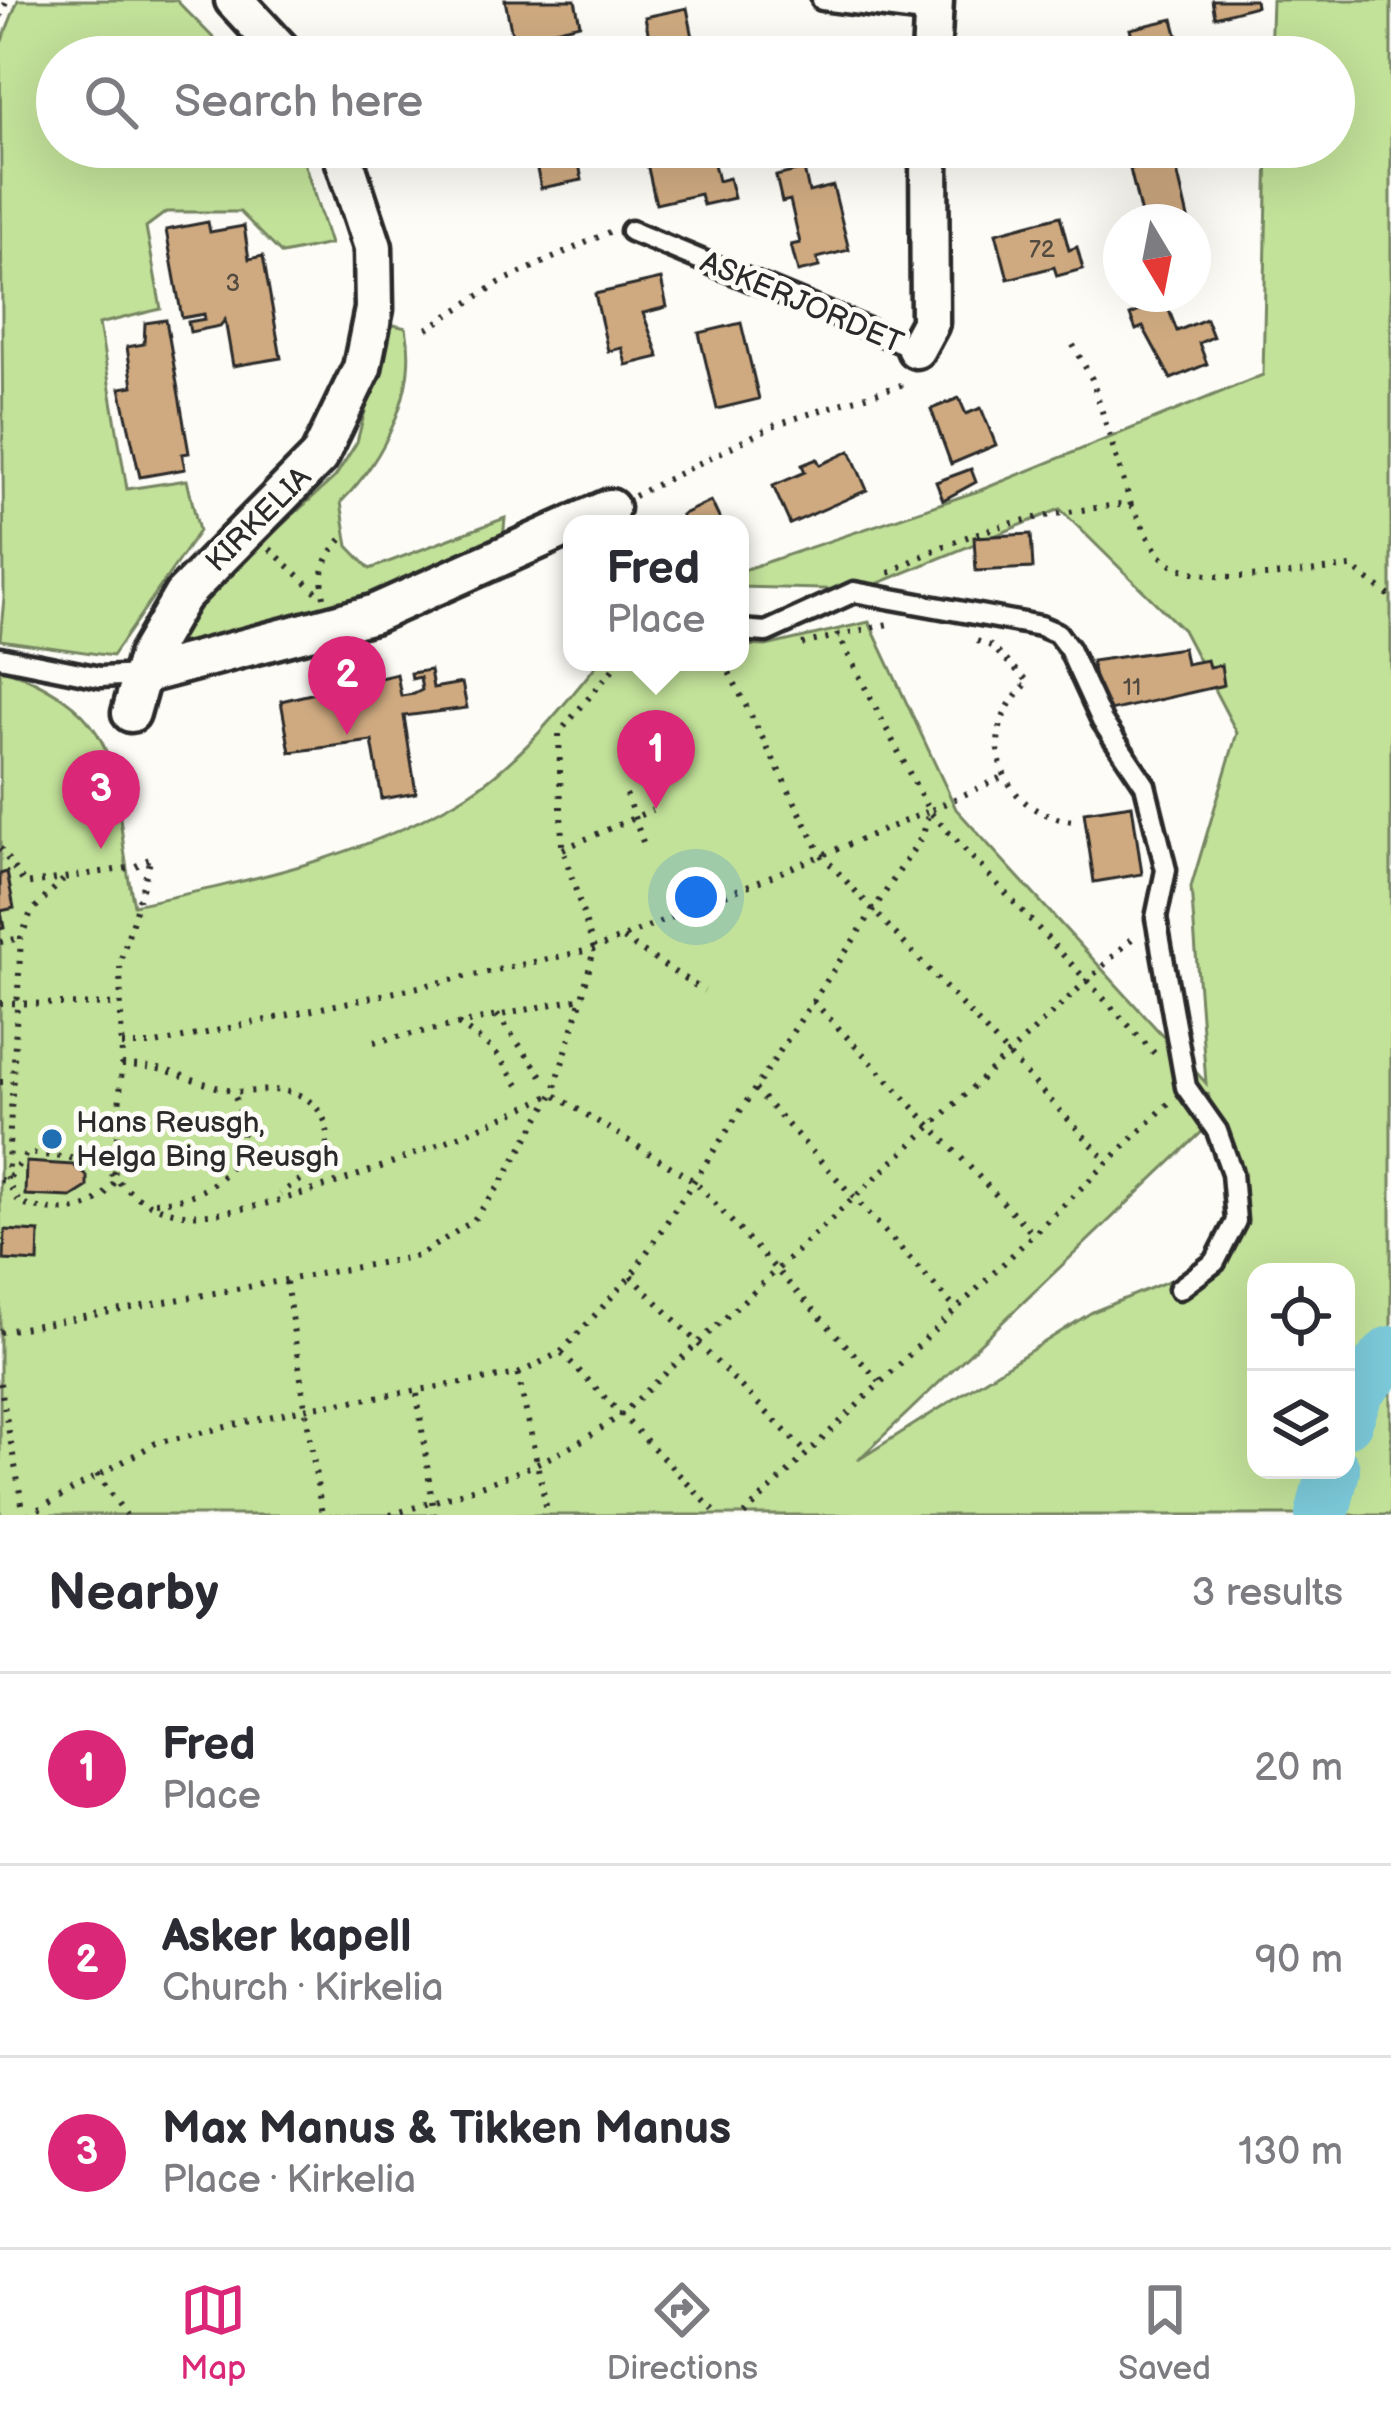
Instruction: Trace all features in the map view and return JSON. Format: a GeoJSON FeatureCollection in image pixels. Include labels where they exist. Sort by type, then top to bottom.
{"type":"FeatureCollection","features":[{"type":"Feature","properties":{"kind":"street"},"geometry":{"type":"LineString","coordinates":[[234,0],[267,36]]}},
{"type":"Feature","properties":{"kind":"street","name":"KIRKELIA"},"geometry":{"type":"LineString","coordinates":[[131,713],[142,675],[182,596],[319,457],[362,368],[374,309],[373,248],[347,168]]}},
{"type":"Feature","properties":{"kind":"street","name":"ASKERJORDET"},"geometry":{"type":"LineString","coordinates":[[916,350],[930,322],[929,168]]}},
{"type":"Feature","properties":{"kind":"street"},"geometry":{"type":"LineString","coordinates":[[142,675],[373,614],[563,529]]}},
{"type":"Feature","properties":{"kind":"lane"},"geometry":{"type":"LineString","coordinates":[[822,0],[933,7]]}},
{"type":"Feature","properties":{"kind":"lane","name":"ASKERJORDET"},"geometry":{"type":"LineString","coordinates":[[631,231],[916,350]]}},
{"type":"Feature","properties":{"kind":"lane"},"geometry":{"type":"LineString","coordinates":[[749,631],[766,632],[854,592],[922,602],[1057,633],[1102,721],[1145,785],[1166,871],[1156,918],[1186,1087],[1217,1131],[1232,1173],[1236,1221],[1215,1262],[1179,1289]]}},
{"type":"Feature","properties":{"kind":"lane"},"geometry":{"type":"LineString","coordinates":[[0,657],[100,677],[142,675]]}},
{"type":"Feature","properties":{"kind":"path"},"geometry":{"type":"LineString","coordinates":[[0,17],[7,0]]}},
{"type":"Feature","properties":{"kind":"path"},"geometry":{"type":"LineString","coordinates":[[427,329],[499,283],[611,231],[631,231]]}},
{"type":"Feature","properties":{"kind":"path"},"geometry":{"type":"LineString","coordinates":[[1073,345],[1092,379],[1131,506],[1161,557],[1197,573],[1232,577],[1351,567],[1391,597]]}},
{"type":"Feature","properties":{"kind":"path"},"geometry":{"type":"LineString","coordinates":[[618,515],[777,424],[902,385],[916,350]]}},
{"type":"Feature","properties":{"kind":"path"},"geometry":{"type":"LineString","coordinates":[[854,592],[944,544],[1011,520],[1131,506]]}},
{"type":"Feature","properties":{"kind":"path"},"geometry":{"type":"LineString","coordinates":[[248,530],[305,579],[327,612],[321,572],[328,553],[345,536]]}},
{"type":"Feature","properties":{"kind":"path"},"geometry":{"type":"LineString","coordinates":[[784,650],[838,633],[901,625]]}},
{"type":"Feature","properties":{"kind":"path"},"geometry":{"type":"LineString","coordinates":[[744,1515],[1186,1087],[929,811],[838,633]]}},
{"type":"Feature","properties":{"kind":"path"},"geometry":{"type":"LineString","coordinates":[[973,640],[991,646],[1030,682],[1000,716],[997,758],[1016,798],[1056,820],[1074,821]]}},
{"type":"Feature","properties":{"kind":"path"},"geometry":{"type":"LineString","coordinates":[[0,1333],[418,1256],[473,1221],[502,1182],[553,1094],[582,998],[594,949],[563,849],[559,733],[611,671]]}},
{"type":"Feature","properties":{"kind":"path"},"geometry":{"type":"LineString","coordinates":[[728,671],[820,854],[1108,1162]]}},
{"type":"Feature","properties":{"kind":"path"},"geometry":{"type":"LineString","coordinates":[[122,1046],[151,1046],[594,949],[1004,776]]}},
{"type":"Feature","properties":{"kind":"path"},"geometry":{"type":"LineString","coordinates":[[626,794],[643,842]]}},
{"type":"Feature","properties":{"kind":"path"},"geometry":{"type":"LineString","coordinates":[[563,849],[652,811]]}},
{"type":"Feature","properties":{"kind":"path"},"geometry":{"type":"LineString","coordinates":[[0,1383],[26,1515],[156,1443],[308,1408],[518,1374],[561,1352],[631,1276],[923,835],[929,811]]}},
{"type":"Feature","properties":{"kind":"path"},"geometry":{"type":"LineString","coordinates":[[0,848],[25,884],[134,867],[151,858],[120,963],[122,1065],[114,1182],[104,1198],[84,1210],[20,1204],[4,1181],[21,938],[31,912],[63,880]]}},
{"type":"Feature","properties":{"kind":"path"},"geometry":{"type":"LineString","coordinates":[[390,1515],[537,1466],[579,1445],[622,1414],[1005,1053],[1156,918]]}},
{"type":"Feature","properties":{"kind":"path"},"geometry":{"type":"LineString","coordinates":[[0,942],[21,938]]}},
{"type":"Feature","properties":{"kind":"path"},"geometry":{"type":"LineString","coordinates":[[622,939],[704,991]]}},
{"type":"Feature","properties":{"kind":"path"},"geometry":{"type":"LineString","coordinates":[[374,1042],[582,998]]}},
{"type":"Feature","properties":{"kind":"path"},"geometry":{"type":"LineString","coordinates":[[813,1001],[1033,1234]]}},
{"type":"Feature","properties":{"kind":"path"},"geometry":{"type":"LineString","coordinates":[[0,1004],[120,1005]]}},
{"type":"Feature","properties":{"kind":"path"},"geometry":{"type":"LineString","coordinates":[[497,1015],[543,1077]]}},
{"type":"Feature","properties":{"kind":"path"},"geometry":{"type":"LineString","coordinates":[[458,1024],[494,1049],[518,1085]]}},
{"type":"Feature","properties":{"kind":"path"},"geometry":{"type":"LineString","coordinates":[[122,1065],[159,1066],[232,1090],[293,1092],[325,1117],[328,1142],[317,1165],[273,1200]]}},
{"type":"Feature","properties":{"kind":"path"},"geometry":{"type":"LineString","coordinates":[[0,1082],[13,1082]]}},
{"type":"Feature","properties":{"kind":"path"},"geometry":{"type":"LineString","coordinates":[[755,1089],[955,1308]]}},
{"type":"Feature","properties":{"kind":"path"},"geometry":{"type":"LineString","coordinates":[[145,1201],[185,1200],[232,1171],[244,1138],[232,1090]]}},
{"type":"Feature","properties":{"kind":"path"},"geometry":{"type":"LineString","coordinates":[[553,1094],[694,1181],[882,1384]]}},
{"type":"Feature","properties":{"kind":"path"},"geometry":{"type":"LineString","coordinates":[[4,1181],[27,1153],[87,1156],[104,1162],[114,1182],[145,1201],[184,1214],[231,1211],[395,1160],[553,1094]]}},
{"type":"Feature","properties":{"kind":"path"},"geometry":{"type":"LineString","coordinates":[[631,1276],[806,1453]]}},
{"type":"Feature","properties":{"kind":"path"},"geometry":{"type":"LineString","coordinates":[[286,1282],[322,1515]]}},
{"type":"Feature","properties":{"kind":"path"},"geometry":{"type":"LineString","coordinates":[[561,1352],[718,1515]]}},
{"type":"Feature","properties":{"kind":"path"},"geometry":{"type":"LineString","coordinates":[[518,1374],[548,1515]]}},
{"type":"Feature","properties":{"kind":"path"},"geometry":{"type":"LineString","coordinates":[[416,1392],[434,1515]]}},
{"type":"Feature","properties":{"kind":"path"},"geometry":{"type":"LineString","coordinates":[[97,1473],[126,1515]]}},
{"type":"Feature","properties":{"kind":"green space"},"geometry":{"type":"Polygon","coordinates":[[[18,0],[176,0],[211,36],[36,36],[36,168],[306,168],[330,244],[282,254],[240,212],[166,212],[146,227],[161,309],[99,324],[127,489],[187,480],[199,531],[112,656],[0,640],[4,598],[0,46],[18,0]]]}},
{"type":"Feature","properties":{"kind":"green space"},"geometry":{"type":"Polygon","coordinates":[[[1272,0],[1391,0],[1391,1515],[0,1515],[0,667],[45,687],[77,709],[97,733],[116,790],[134,905],[299,866],[418,822],[496,774],[591,671],[749,671],[749,645],[766,646],[869,622],[956,809],[1206,1083],[1191,887],[1237,733],[1183,630],[1060,509],[862,590],[749,587],[749,568],[981,490],[1263,375],[1268,168],[1355,168],[1355,36],[1271,36],[1272,0]],[[1208,1093],[1208,1126],[858,1460],[1092,1312],[1215,1262],[1236,1221],[1208,1093]]]}},
{"type":"Feature","properties":{"kind":"green space"},"geometry":{"type":"Polygon","coordinates":[[[394,325],[406,328],[407,375],[383,445],[341,502],[348,546],[370,569],[505,518],[503,541],[367,601],[184,652],[179,630],[192,606],[335,477],[357,442],[385,334],[394,325]]]}},
{"type":"Feature","properties":{"kind":"building"},"geometry":{"type":"Polygon","coordinates":[[[505,0],[575,0],[580,24],[512,36],[505,0]]]}},
{"type":"Feature","properties":{"kind":"building"},"geometry":{"type":"Polygon","coordinates":[[[1212,0],[1255,0],[1256,6],[1215,17],[1212,0]]]}},
{"type":"Feature","properties":{"kind":"building"},"geometry":{"type":"Polygon","coordinates":[[[687,8],[693,36],[649,36],[645,17],[687,8]]]}},
{"type":"Feature","properties":{"kind":"building"},"geometry":{"type":"Polygon","coordinates":[[[1173,19],[1177,36],[1132,36],[1130,29],[1173,19]]]}},
{"type":"Feature","properties":{"kind":"building"},"geometry":{"type":"Polygon","coordinates":[[[537,168],[580,168],[582,180],[541,188],[537,168]]]}},
{"type":"Feature","properties":{"kind":"building"},"geometry":{"type":"Polygon","coordinates":[[[648,168],[715,168],[718,181],[729,178],[734,198],[703,205],[700,194],[656,204],[648,168]]]}},
{"type":"Feature","properties":{"kind":"building"},"geometry":{"type":"Polygon","coordinates":[[[1176,168],[1185,204],[1138,204],[1130,169],[1176,168]]]}},
{"type":"Feature","properties":{"kind":"building"},"geometry":{"type":"Polygon","coordinates":[[[804,169],[809,192],[833,186],[849,250],[817,258],[819,267],[798,272],[791,245],[800,243],[790,200],[782,202],[776,176],[804,169]]]}},
{"type":"Feature","properties":{"kind":"building"},"geometry":{"type":"Polygon","coordinates":[[[1060,216],[1069,250],[1077,247],[1083,269],[1057,276],[1054,267],[1008,279],[996,233],[1060,216]]]}},
{"type":"Feature","properties":{"kind":"building"},"geometry":{"type":"Polygon","coordinates":[[[208,222],[210,232],[244,226],[249,259],[263,256],[281,358],[233,366],[225,320],[220,326],[190,332],[188,322],[205,319],[204,314],[182,318],[166,230],[208,222]]]}},
{"type":"Feature","properties":{"kind":"building"},"geometry":{"type":"Polygon","coordinates":[[[661,279],[667,307],[643,313],[659,357],[626,365],[622,348],[608,351],[595,294],[661,279]]]}},
{"type":"Feature","properties":{"kind":"building"},"geometry":{"type":"Polygon","coordinates":[[[1170,312],[1177,331],[1206,319],[1213,337],[1199,343],[1207,364],[1171,379],[1143,327],[1136,330],[1130,315],[1170,312]]]}},
{"type":"Feature","properties":{"kind":"building"},"geometry":{"type":"Polygon","coordinates":[[[166,320],[189,453],[182,454],[185,469],[140,477],[120,388],[133,386],[127,347],[144,344],[145,323],[166,320]]]}},
{"type":"Feature","properties":{"kind":"building"},"geometry":{"type":"Polygon","coordinates":[[[741,323],[759,399],[717,409],[699,333],[741,323]]]}},
{"type":"Feature","properties":{"kind":"building"},"geometry":{"type":"Polygon","coordinates":[[[959,398],[966,414],[981,408],[996,445],[951,464],[931,409],[959,398]]]}},
{"type":"Feature","properties":{"kind":"building"},"geometry":{"type":"Polygon","coordinates":[[[850,451],[867,490],[790,524],[773,486],[805,472],[802,465],[817,459],[820,465],[850,451]]]}},
{"type":"Feature","properties":{"kind":"building"},"geometry":{"type":"Polygon","coordinates":[[[971,469],[976,482],[943,500],[936,482],[971,469]]]}},
{"type":"Feature","properties":{"kind":"building"},"geometry":{"type":"Polygon","coordinates":[[[711,501],[718,515],[681,515],[711,501]]]}},
{"type":"Feature","properties":{"kind":"building"},"geometry":{"type":"Polygon","coordinates":[[[1031,534],[1033,568],[976,571],[974,537],[1031,534]]]}},
{"type":"Feature","properties":{"kind":"building"},"geometry":{"type":"Polygon","coordinates":[[[1183,648],[1186,664],[1207,660],[1209,667],[1221,665],[1224,685],[1101,713],[1092,661],[1183,648]]]}},
{"type":"Feature","properties":{"kind":"building"},"geometry":{"type":"Polygon","coordinates":[[[430,670],[433,688],[462,683],[467,708],[404,716],[416,793],[382,799],[372,741],[290,752],[281,701],[397,674],[401,696],[414,694],[422,690],[420,677],[412,679],[411,673],[430,670]]]}},
{"type":"Feature","properties":{"kind":"building"},"geometry":{"type":"Polygon","coordinates":[[[1132,805],[1142,874],[1094,882],[1084,812],[1132,805]]]}},
{"type":"Feature","properties":{"kind":"building"},"geometry":{"type":"Polygon","coordinates":[[[7,872],[14,908],[1,911],[4,928],[0,929],[0,874],[7,872]]]}},
{"type":"Feature","properties":{"kind":"building"},"geometry":{"type":"Polygon","coordinates":[[[26,1162],[73,1165],[87,1176],[87,1187],[71,1197],[25,1195],[26,1162]]]}},
{"type":"Feature","properties":{"kind":"building"},"geometry":{"type":"Polygon","coordinates":[[[5,1230],[39,1232],[38,1262],[4,1260],[5,1230]]]}},
{"type":"Feature","properties":{"kind":"waterway"},"geometry":{"type":"LineString","coordinates":[[1355,1396],[1391,1353]]}},
{"type":"Feature","properties":{"kind":"waterway"},"geometry":{"type":"LineString","coordinates":[[1322,1515],[1331,1479]]}},
{"type":"Feature","properties":{"kind":"place","name":"Asker kapell"},"geometry":{"type":"Point","coordinates":[347,735]}},
{"type":"Feature","properties":{"kind":"place","name":"Fred"},"geometry":{"type":"Point","coordinates":[656,809]}},
{"type":"Feature","properties":{"kind":"place","name":"Max Manus & Tikken Manus"},"geometry":{"type":"Point","coordinates":[101,849]}},
{"type":"Feature","properties":{"kind":"place","name":"Hans Reusgh, Helga Bing Reusgh"},"geometry":{"type":"Point","coordinates":[52,1139]}}]}
